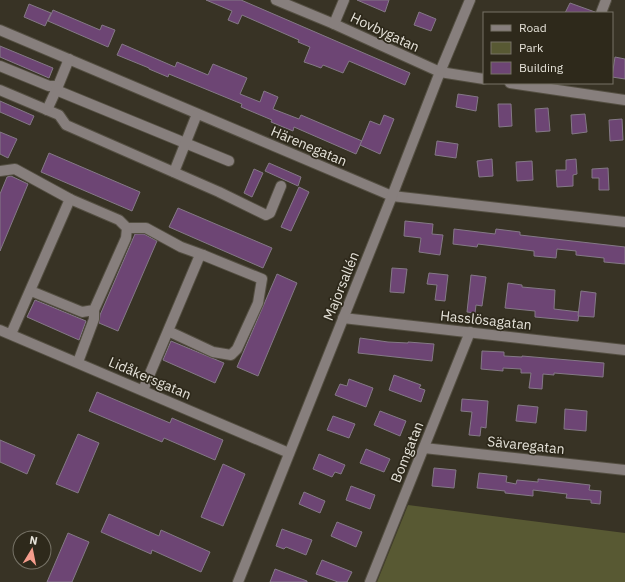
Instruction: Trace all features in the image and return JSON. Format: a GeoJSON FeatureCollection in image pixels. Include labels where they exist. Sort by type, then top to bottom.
{"type":"FeatureCollection","features":[{"type":"Feature","properties":{"kind":"street","name":"Hovbygatan"},"geometry":{"type":"LineString","coordinates":[[276,0],[334,24],[440,72],[483,79]]}},
{"type":"Feature","properties":{"kind":"street"},"geometry":{"type":"LineString","coordinates":[[334,24],[344,0]]}},
{"type":"Feature","properties":{"kind":"street","name":"Majorsallén"},"geometry":{"type":"LineString","coordinates":[[238,582],[440,72],[470,0]]}},
{"type":"Feature","properties":{"kind":"street"},"geometry":{"type":"LineString","coordinates":[[601,12],[606,0]]}},
{"type":"Feature","properties":{"kind":"street","name":"Härenegatan"},"geometry":{"type":"LineString","coordinates":[[0,30],[392,196],[625,222]]}},
{"type":"Feature","properties":{"kind":"street"},"geometry":{"type":"LineString","coordinates":[[47,110],[68,59]]}},
{"type":"Feature","properties":{"kind":"street"},"geometry":{"type":"LineString","coordinates":[[0,66],[57,88],[229,161]]}},
{"type":"Feature","properties":{"kind":"street"},"geometry":{"type":"LineString","coordinates":[[523,84],[574,88],[625,100]]}},
{"type":"Feature","properties":{"kind":"street"},"geometry":{"type":"LineString","coordinates":[[0,90],[59,115],[66,125],[225,194],[266,215],[270,213],[281,186]]}},
{"type":"Feature","properties":{"kind":"street"},"geometry":{"type":"LineString","coordinates":[[174,172],[197,114]]}},
{"type":"Feature","properties":{"kind":"street"},"geometry":{"type":"LineString","coordinates":[[0,171],[15,169],[70,199],[119,220],[128,228],[146,228],[181,247],[262,279],[258,303],[237,349],[231,356],[213,352],[168,331]]}},
{"type":"Feature","properties":{"kind":"street"},"geometry":{"type":"LineString","coordinates":[[11,334],[70,199]]}},
{"type":"Feature","properties":{"kind":"street"},"geometry":{"type":"LineString","coordinates":[[78,362],[94,319],[94,310],[126,238],[128,228]]}},
{"type":"Feature","properties":{"kind":"street"},"geometry":{"type":"LineString","coordinates":[[143,390],[200,255],[203,255]]}},
{"type":"Feature","properties":{"kind":"street"},"geometry":{"type":"LineString","coordinates":[[30,291],[82,312],[94,310]]}},
{"type":"Feature","properties":{"kind":"street","name":"Hasslösagatan"},"geometry":{"type":"LineString","coordinates":[[343,318],[625,350]]}},
{"type":"Feature","properties":{"kind":"street","name":"Lidåkersgatan"},"geometry":{"type":"LineString","coordinates":[[0,330],[289,453]]}},
{"type":"Feature","properties":{"kind":"street","name":"Bomgatan"},"geometry":{"type":"LineString","coordinates":[[370,582],[470,332]]}},
{"type":"Feature","properties":{"kind":"street","name":"Sävaregatan"},"geometry":{"type":"LineString","coordinates":[[424,448],[625,470]]}},
{"type":"Feature","properties":{"kind":"green space"},"geometry":{"type":"Polygon","coordinates":[[[408,505],[625,533],[625,582],[377,582],[408,505]]]}},
{"type":"Feature","properties":{"kind":"building"},"geometry":{"type":"Polygon","coordinates":[[[206,0],[241,0],[410,73],[405,85],[349,61],[343,73],[323,65],[321,68],[304,62],[310,47],[298,42],[299,40],[242,15],[238,24],[228,20],[232,11],[206,0]]]}},
{"type":"Feature","properties":{"kind":"building"},"geometry":{"type":"Polygon","coordinates":[[[357,0],[389,0],[385,12],[357,0]]]}},
{"type":"Feature","properties":{"kind":"building"},"geometry":{"type":"Polygon","coordinates":[[[570,3],[595,12],[566,12],[570,3]]]}},
{"type":"Feature","properties":{"kind":"building"},"geometry":{"type":"Polygon","coordinates":[[[29,4],[51,13],[45,26],[24,17],[29,4]]]}},
{"type":"Feature","properties":{"kind":"building"},"geometry":{"type":"Polygon","coordinates":[[[53,10],[100,30],[102,25],[115,30],[108,47],[48,21],[53,10]]]}},
{"type":"Feature","properties":{"kind":"building"},"geometry":{"type":"Polygon","coordinates":[[[419,12],[436,19],[431,31],[414,25],[419,12]]]}},
{"type":"Feature","properties":{"kind":"building"},"geometry":{"type":"Polygon","coordinates":[[[122,44],[175,67],[177,62],[208,75],[213,64],[247,78],[240,94],[260,102],[264,91],[278,97],[273,109],[299,119],[301,115],[362,141],[356,154],[294,127],[293,131],[241,107],[242,104],[169,74],[168,77],[117,55],[122,44]]]}},
{"type":"Feature","properties":{"kind":"building"},"geometry":{"type":"Polygon","coordinates":[[[0,46],[53,68],[49,78],[0,57],[0,46]]]}},
{"type":"Feature","properties":{"kind":"building"},"geometry":{"type":"Polygon","coordinates":[[[615,57],[625,59],[625,79],[613,77],[615,57]]]}},
{"type":"Feature","properties":{"kind":"building"},"geometry":{"type":"Polygon","coordinates":[[[458,94],[478,97],[476,111],[456,107],[458,94]]]}},
{"type":"Feature","properties":{"kind":"building"},"geometry":{"type":"Polygon","coordinates":[[[0,101],[34,116],[30,125],[0,112],[0,101]]]}},
{"type":"Feature","properties":{"kind":"building"},"geometry":{"type":"Polygon","coordinates":[[[498,104],[511,104],[512,126],[499,127],[498,104]]]}},
{"type":"Feature","properties":{"kind":"building"},"geometry":{"type":"Polygon","coordinates":[[[548,108],[550,131],[536,132],[535,109],[548,108]]]}},
{"type":"Feature","properties":{"kind":"building"},"geometry":{"type":"Polygon","coordinates":[[[585,114],[587,132],[572,134],[571,115],[585,114]]]}},
{"type":"Feature","properties":{"kind":"building"},"geometry":{"type":"Polygon","coordinates":[[[384,115],[394,119],[380,154],[360,145],[370,121],[380,125],[384,115]]]}},
{"type":"Feature","properties":{"kind":"building"},"geometry":{"type":"Polygon","coordinates":[[[622,119],[623,140],[610,141],[609,120],[622,119]]]}},
{"type":"Feature","properties":{"kind":"building"},"geometry":{"type":"Polygon","coordinates":[[[0,132],[17,139],[8,158],[0,154],[0,132]]]}},
{"type":"Feature","properties":{"kind":"building"},"geometry":{"type":"Polygon","coordinates":[[[437,141],[458,144],[456,158],[435,155],[437,141]]]}},
{"type":"Feature","properties":{"kind":"building"},"geometry":{"type":"Polygon","coordinates":[[[49,153],[140,192],[132,211],[41,172],[49,153]]]}},
{"type":"Feature","properties":{"kind":"building"},"geometry":{"type":"Polygon","coordinates":[[[492,159],[493,176],[479,177],[477,161],[492,159]]]}},
{"type":"Feature","properties":{"kind":"building"},"geometry":{"type":"Polygon","coordinates":[[[576,159],[577,174],[573,175],[573,186],[557,187],[556,170],[566,170],[566,160],[576,159]]]}},
{"type":"Feature","properties":{"kind":"building"},"geometry":{"type":"Polygon","coordinates":[[[532,161],[533,180],[517,181],[516,162],[532,161]]]}},
{"type":"Feature","properties":{"kind":"building"},"geometry":{"type":"Polygon","coordinates":[[[269,163],[301,177],[298,186],[265,171],[269,163]]]}},
{"type":"Feature","properties":{"kind":"building"},"geometry":{"type":"Polygon","coordinates":[[[608,168],[609,190],[599,190],[599,178],[592,178],[592,169],[608,168]]]}},
{"type":"Feature","properties":{"kind":"building"},"geometry":{"type":"Polygon","coordinates":[[[254,169],[263,173],[252,197],[244,193],[254,169]]]}},
{"type":"Feature","properties":{"kind":"building"},"geometry":{"type":"Polygon","coordinates":[[[11,176],[28,184],[0,251],[0,194],[7,177],[11,176]]]}},
{"type":"Feature","properties":{"kind":"building"},"geometry":{"type":"Polygon","coordinates":[[[299,187],[309,192],[291,231],[281,227],[299,187]]]}},
{"type":"Feature","properties":{"kind":"building"},"geometry":{"type":"Polygon","coordinates":[[[178,208],[272,248],[263,268],[169,227],[178,208]]]}},
{"type":"Feature","properties":{"kind":"building"},"geometry":{"type":"Polygon","coordinates":[[[405,221],[433,224],[432,234],[443,235],[440,255],[419,252],[421,238],[404,236],[405,221]]]}},
{"type":"Feature","properties":{"kind":"building"},"geometry":{"type":"Polygon","coordinates":[[[454,229],[495,234],[496,229],[520,232],[520,235],[625,247],[625,264],[604,262],[604,258],[576,255],[576,251],[557,249],[556,258],[534,256],[534,251],[478,244],[477,247],[453,244],[454,229]]]}},
{"type":"Feature","properties":{"kind":"building"},"geometry":{"type":"Polygon","coordinates":[[[135,234],[144,234],[157,241],[118,331],[99,323],[100,315],[135,234]]]}},
{"type":"Feature","properties":{"kind":"building"},"geometry":{"type":"Polygon","coordinates":[[[392,268],[407,269],[404,293],[390,292],[392,268]]]}},
{"type":"Feature","properties":{"kind":"building"},"geometry":{"type":"Polygon","coordinates":[[[429,273],[448,275],[445,301],[435,300],[437,285],[427,284],[429,273]]]}},
{"type":"Feature","properties":{"kind":"building"},"geometry":{"type":"Polygon","coordinates":[[[277,274],[297,283],[258,376],[237,367],[277,274]]]}},
{"type":"Feature","properties":{"kind":"building"},"geometry":{"type":"Polygon","coordinates":[[[471,275],[486,277],[482,306],[476,305],[475,313],[467,312],[471,275]]]}},
{"type":"Feature","properties":{"kind":"building"},"geometry":{"type":"Polygon","coordinates":[[[508,283],[522,285],[522,287],[555,290],[554,309],[579,312],[578,321],[535,317],[535,311],[505,308],[508,283]]]}},
{"type":"Feature","properties":{"kind":"building"},"geometry":{"type":"Polygon","coordinates":[[[581,291],[596,293],[594,317],[578,316],[581,291]]]}},
{"type":"Feature","properties":{"kind":"building"},"geometry":{"type":"Polygon","coordinates":[[[35,300],[86,321],[79,340],[27,317],[35,300]]]}},
{"type":"Feature","properties":{"kind":"building"},"geometry":{"type":"Polygon","coordinates":[[[360,338],[388,342],[434,344],[432,361],[358,353],[360,338]]]}},
{"type":"Feature","properties":{"kind":"building"},"geometry":{"type":"Polygon","coordinates":[[[171,341],[224,363],[215,383],[163,360],[171,341]]]}},
{"type":"Feature","properties":{"kind":"building"},"geometry":{"type":"Polygon","coordinates":[[[482,351],[504,352],[504,356],[522,356],[604,363],[603,377],[554,373],[554,375],[543,374],[542,389],[529,388],[531,373],[521,373],[521,369],[503,368],[503,371],[481,369],[482,351]]]}},
{"type":"Feature","properties":{"kind":"building"},"geometry":{"type":"Polygon","coordinates":[[[394,375],[421,385],[419,388],[425,390],[421,402],[389,390],[394,375]]]}},
{"type":"Feature","properties":{"kind":"building"},"geometry":{"type":"Polygon","coordinates":[[[349,379],[373,388],[366,407],[335,395],[340,384],[347,386],[349,379]]]}},
{"type":"Feature","properties":{"kind":"building"},"geometry":{"type":"Polygon","coordinates":[[[97,392],[170,423],[172,418],[223,440],[215,460],[164,438],[162,442],[89,411],[97,392]]]}},
{"type":"Feature","properties":{"kind":"building"},"geometry":{"type":"Polygon","coordinates":[[[462,399],[488,401],[486,428],[481,427],[480,436],[469,435],[472,412],[461,411],[462,399]]]}},
{"type":"Feature","properties":{"kind":"building"},"geometry":{"type":"Polygon","coordinates":[[[518,405],[538,407],[536,423],[516,421],[518,405]]]}},
{"type":"Feature","properties":{"kind":"building"},"geometry":{"type":"Polygon","coordinates":[[[565,409],[587,411],[586,431],[564,429],[565,409]]]}},
{"type":"Feature","properties":{"kind":"building"},"geometry":{"type":"Polygon","coordinates":[[[380,411],[406,421],[400,436],[374,425],[380,411]]]}},
{"type":"Feature","properties":{"kind":"building"},"geometry":{"type":"Polygon","coordinates":[[[333,416],[355,424],[349,438],[327,430],[333,416]]]}},
{"type":"Feature","properties":{"kind":"building"},"geometry":{"type":"Polygon","coordinates":[[[78,434],[99,443],[78,493],[56,484],[78,434]]]}},
{"type":"Feature","properties":{"kind":"building"},"geometry":{"type":"Polygon","coordinates":[[[0,440],[35,455],[27,474],[0,462],[0,440]]]}},
{"type":"Feature","properties":{"kind":"building"},"geometry":{"type":"Polygon","coordinates":[[[366,449],[390,459],[384,472],[360,463],[366,449]]]}},
{"type":"Feature","properties":{"kind":"building"},"geometry":{"type":"Polygon","coordinates":[[[319,454],[345,465],[341,474],[335,472],[332,477],[313,469],[319,454]]]}},
{"type":"Feature","properties":{"kind":"building"},"geometry":{"type":"Polygon","coordinates":[[[223,464],[245,474],[223,526],[201,517],[223,464]]]}},
{"type":"Feature","properties":{"kind":"building"},"geometry":{"type":"Polygon","coordinates":[[[434,468],[456,470],[454,488],[432,486],[434,468]]]}},
{"type":"Feature","properties":{"kind":"building"},"geometry":{"type":"Polygon","coordinates":[[[479,473],[507,476],[506,482],[516,484],[517,480],[538,482],[538,479],[590,485],[589,490],[601,491],[600,504],[591,503],[591,500],[566,498],[567,494],[533,490],[533,496],[477,488],[479,473]]]}},
{"type":"Feature","properties":{"kind":"building"},"geometry":{"type":"Polygon","coordinates":[[[351,486],[375,495],[370,509],[346,500],[351,486]]]}},
{"type":"Feature","properties":{"kind":"building"},"geometry":{"type":"Polygon","coordinates":[[[304,492],[325,501],[320,513],[299,504],[304,492]]]}},
{"type":"Feature","properties":{"kind":"building"},"geometry":{"type":"Polygon","coordinates":[[[109,514],[159,536],[161,530],[210,552],[201,572],[152,550],[151,554],[101,532],[109,514]]]}},
{"type":"Feature","properties":{"kind":"building"},"geometry":{"type":"Polygon","coordinates":[[[337,522],[362,532],[356,547],[331,536],[337,522]]]}},
{"type":"Feature","properties":{"kind":"building"},"geometry":{"type":"Polygon","coordinates":[[[282,529],[312,540],[306,555],[286,547],[284,549],[276,546],[282,529]]]}},
{"type":"Feature","properties":{"kind":"building"},"geometry":{"type":"Polygon","coordinates":[[[68,533],[89,542],[72,582],[47,582],[68,533]]]}},
{"type":"Feature","properties":{"kind":"building"},"geometry":{"type":"Polygon","coordinates":[[[322,560],[352,572],[347,582],[338,582],[316,574],[322,560]]]}},
{"type":"Feature","properties":{"kind":"building"},"geometry":{"type":"Polygon","coordinates":[[[275,569],[307,581],[307,582],[270,582],[275,569]]]}}]}
